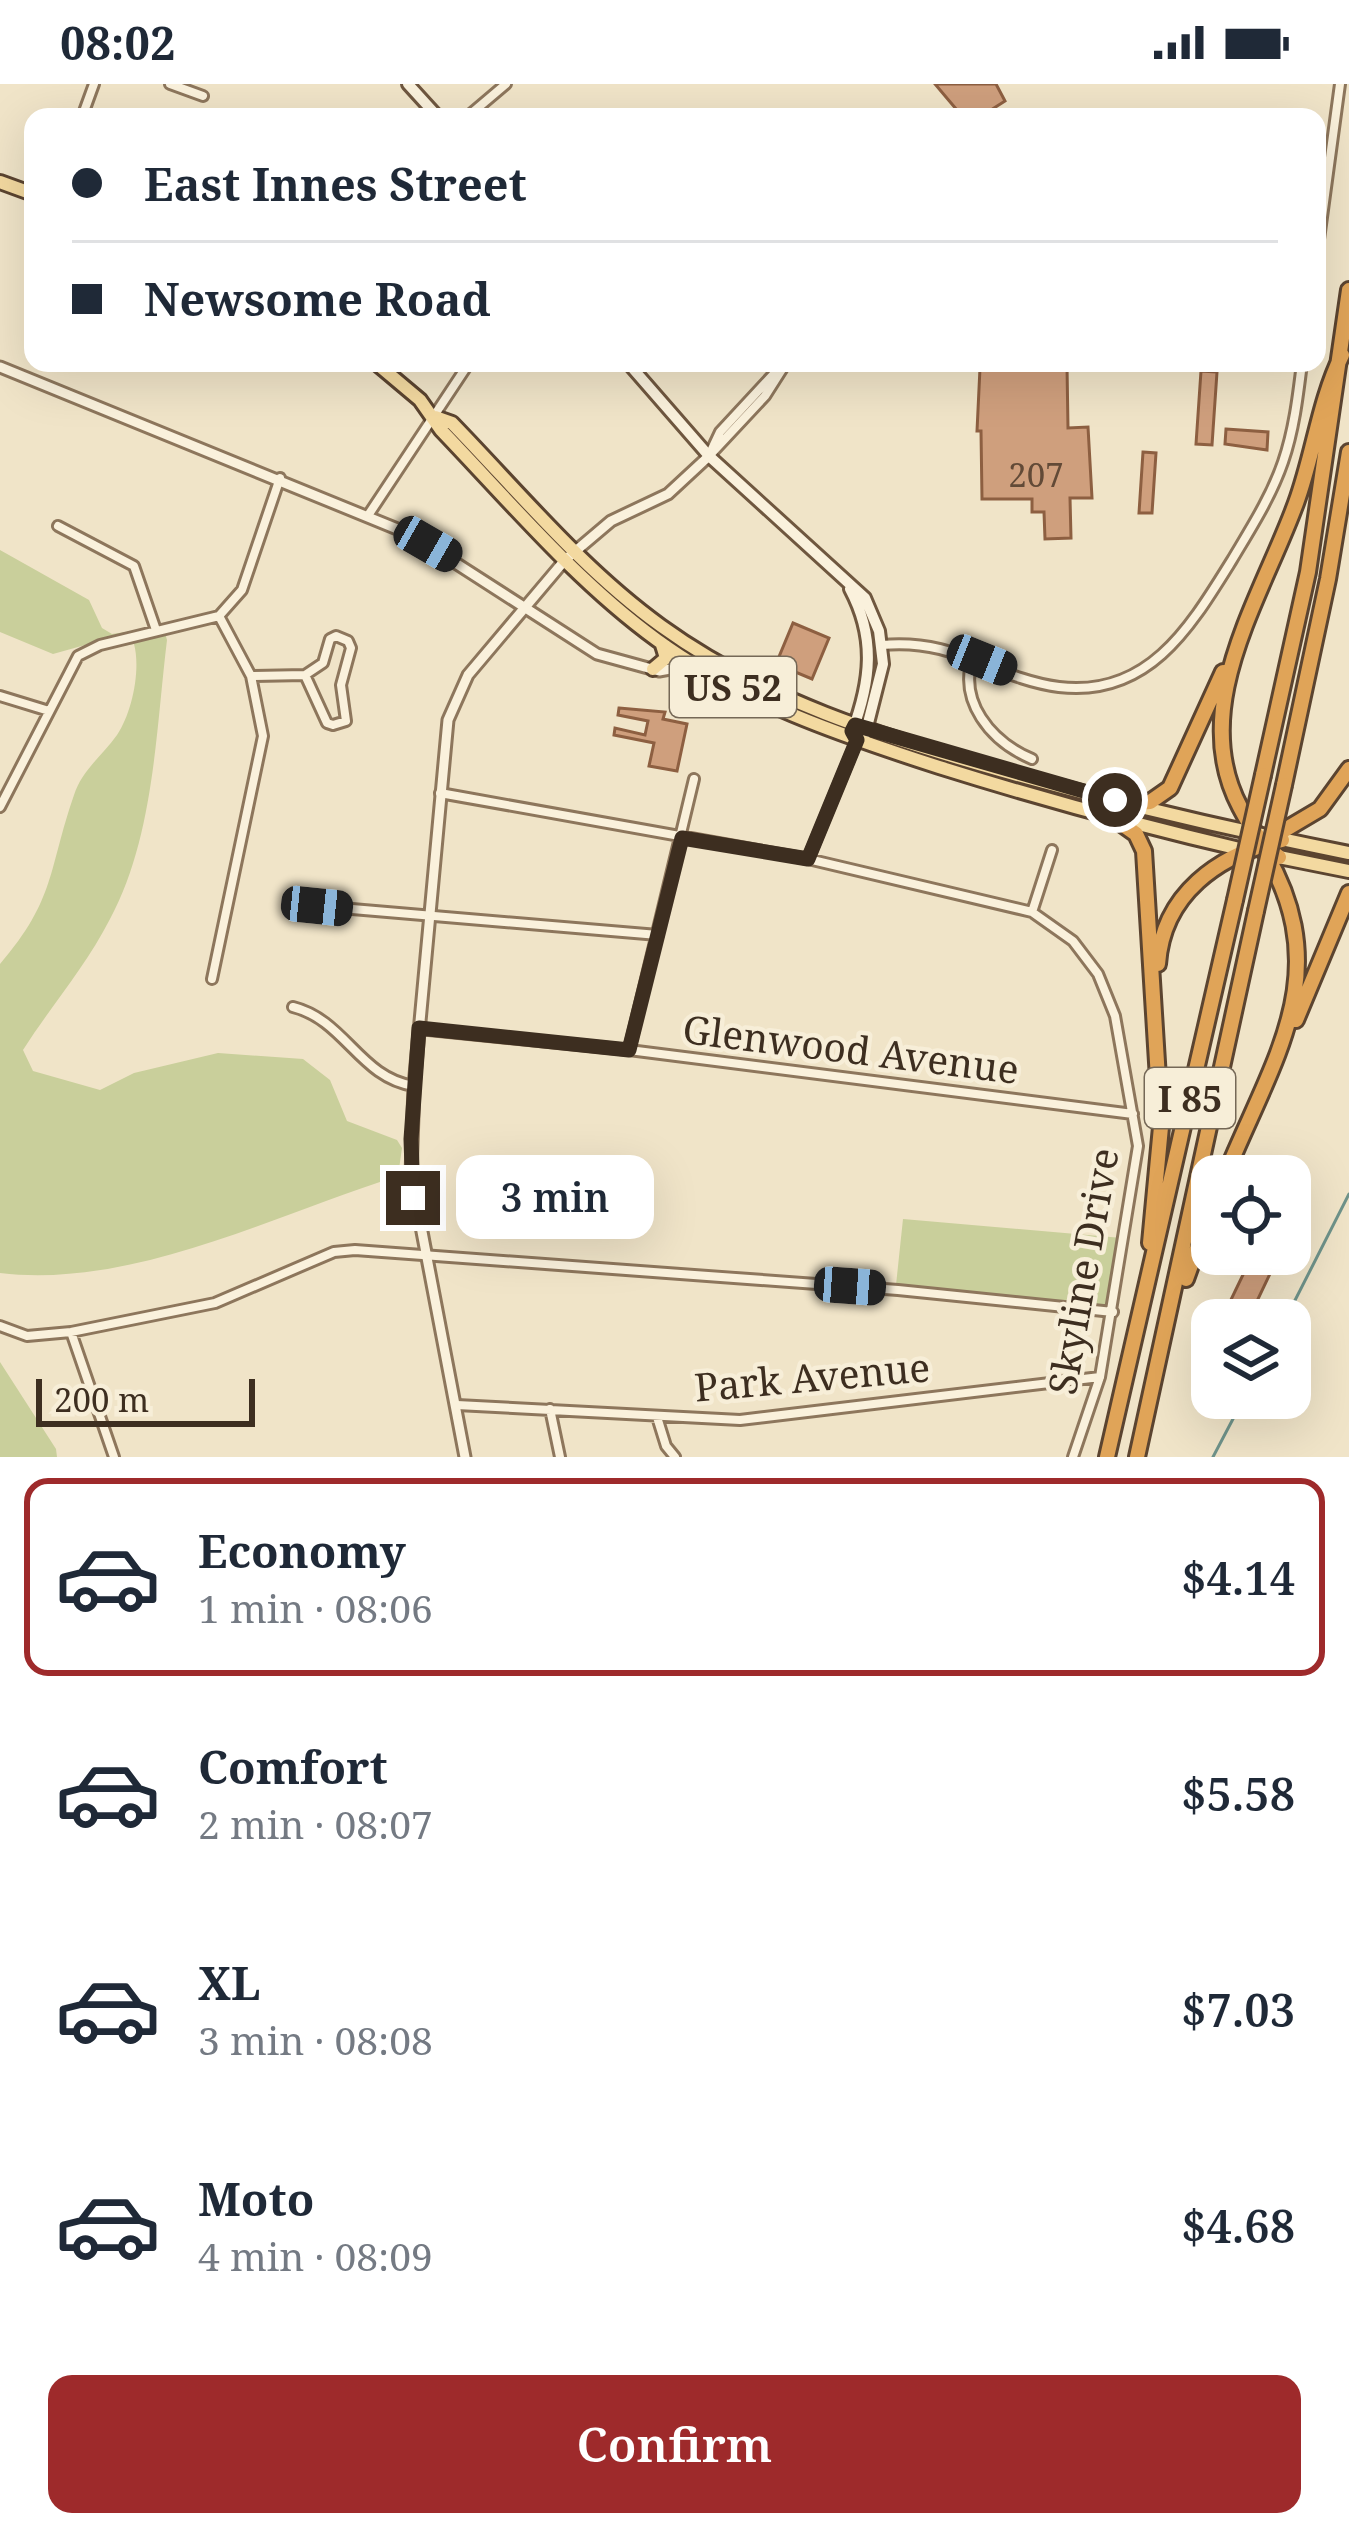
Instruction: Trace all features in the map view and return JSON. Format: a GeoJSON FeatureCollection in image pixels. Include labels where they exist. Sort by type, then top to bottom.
{"type":"FeatureCollection","features":[{"type":"Feature","properties":{"kind":"highway","name":"I 85"},"geometry":{"type":"LineString","coordinates":[[1106,1457],[1307,572],[1349,290]]}},
{"type":"Feature","properties":{"kind":"highway"},"geometry":{"type":"LineString","coordinates":[[1262,1089],[1295,995],[1300,956],[1293,910],[1228,777],[1220,719],[1230,673],[1298,497],[1342,355]]}},
{"type":"Feature","properties":{"kind":"highway","name":"I 85"},"geometry":{"type":"LineString","coordinates":[[1137,1457],[1328,579],[1349,452]]}},
{"type":"Feature","properties":{"kind":"highway"},"geometry":{"type":"LineString","coordinates":[[1128,804],[1150,802],[1170,788],[1264,586]]}},
{"type":"Feature","properties":{"kind":"highway"},"geometry":{"type":"LineString","coordinates":[[1157,1059],[1158,960],[1167,921],[1180,898],[1204,874],[1320,809],[1349,769]]}},
{"type":"Feature","properties":{"kind":"highway"},"geometry":{"type":"LineString","coordinates":[[1115,819],[1136,834],[1144,851],[1160,1156],[1146,1296]]}},
{"type":"Feature","properties":{"kind":"highway"},"geometry":{"type":"LineString","coordinates":[[1234,1155],[1349,893]]}},
{"type":"Feature","properties":{"kind":"highway"},"geometry":{"type":"LineString","coordinates":[[1167,1329],[1191,1264]]}},
{"type":"Feature","properties":{"kind":"main road"},"geometry":{"type":"LineString","coordinates":[[407,84],[430,108]]}},
{"type":"Feature","properties":{"kind":"main road","name":"US 52"},"geometry":{"type":"LineString","coordinates":[[386,372],[435,417],[452,423],[570,555],[656,640],[697,666],[772,706],[1261,845]]}},
{"type":"Feature","properties":{"kind":"main road"},"geometry":{"type":"LineString","coordinates":[[636,372],[709,456],[867,602],[882,645],[882,680],[860,731]]}},
{"type":"Feature","properties":{"kind":"main road","name":"US 52"},"geometry":{"type":"LineString","coordinates":[[570,555],[694,649],[788,699],[860,731],[1115,819]]}},
{"type":"Feature","properties":{"kind":"main road"},"geometry":{"type":"LineString","coordinates":[[846,581],[864,618],[870,646],[860,731]]}},
{"type":"Feature","properties":{"kind":"main road"},"geometry":{"type":"LineString","coordinates":[[653,669],[666,657],[656,640]]}},
{"type":"Feature","properties":{"kind":"main road"},"geometry":{"type":"LineString","coordinates":[[1115,819],[1261,845],[1349,853]]}},
{"type":"Feature","properties":{"kind":"main road"},"geometry":{"type":"LineString","coordinates":[[1261,845],[1349,871]]}},
{"type":"Feature","properties":{"kind":"street"},"geometry":{"type":"LineString","coordinates":[[170,84],[203,96]]}},
{"type":"Feature","properties":{"kind":"street"},"geometry":{"type":"LineString","coordinates":[[478,108],[506,84]]}},
{"type":"Feature","properties":{"kind":"street"},"geometry":{"type":"LineString","coordinates":[[1326,163],[1340,84]]}},
{"type":"Feature","properties":{"kind":"street"},"geometry":{"type":"LineString","coordinates":[[0,367],[369,514],[455,560],[587,649],[653,669],[697,666]]}},
{"type":"Feature","properties":{"kind":"street"},"geometry":{"type":"LineString","coordinates":[[369,514],[463,372]]}},
{"type":"Feature","properties":{"kind":"street"},"geometry":{"type":"LineString","coordinates":[[465,1457],[411,1174],[414,1086],[448,719],[456,693],[570,555],[618,517],[668,494],[709,456],[720,432],[777,372]]}},
{"type":"Feature","properties":{"kind":"street"},"geometry":{"type":"LineString","coordinates":[[882,645],[930,644],[1045,684],[1080,688],[1126,678],[1170,651],[1193,623],[1271,491],[1290,440],[1301,372]]}},
{"type":"Feature","properties":{"kind":"street"},"geometry":{"type":"LineString","coordinates":[[0,807],[78,656],[88,649],[219,616],[242,590],[280,478]]}},
{"type":"Feature","properties":{"kind":"street"},"geometry":{"type":"LineString","coordinates":[[58,526],[134,566],[156,630]]}},
{"type":"Feature","properties":{"kind":"street"},"geometry":{"type":"LineString","coordinates":[[212,978],[263,736],[251,676],[219,616]]}},
{"type":"Feature","properties":{"kind":"street"},"geometry":{"type":"LineString","coordinates":[[251,676],[305,675],[323,663],[330,639],[348,641],[351,648],[341,685],[347,713],[341,725],[327,723],[305,675]]}},
{"type":"Feature","properties":{"kind":"street"},"geometry":{"type":"LineString","coordinates":[[973,657],[966,683],[970,702],[1011,747],[1032,759]]}},
{"type":"Feature","properties":{"kind":"street"},"geometry":{"type":"LineString","coordinates":[[0,696],[49,711]]}},
{"type":"Feature","properties":{"kind":"street"},"geometry":{"type":"LineString","coordinates":[[808,859],[860,731]]}},
{"type":"Feature","properties":{"kind":"street"},"geometry":{"type":"LineString","coordinates":[[629,1050],[694,779]]}},
{"type":"Feature","properties":{"kind":"street"},"geometry":{"type":"LineString","coordinates":[[440,793],[808,859],[1032,912],[1052,850]]}},
{"type":"Feature","properties":{"kind":"street"},"geometry":{"type":"LineString","coordinates":[[317,906],[658,935]]}},
{"type":"Feature","properties":{"kind":"street","name":"Skyline Drive"},"geometry":{"type":"LineString","coordinates":[[1032,912],[1073,941],[1106,991],[1138,1146],[1114,1312],[1100,1377],[1073,1457]]}},
{"type":"Feature","properties":{"kind":"street"},"geometry":{"type":"LineString","coordinates":[[293,1007],[313,1012],[381,1078],[414,1086]]}},
{"type":"Feature","properties":{"kind":"street","name":"Glenwood Avenue"},"geometry":{"type":"LineString","coordinates":[[419,1028],[1132,1114]]}},
{"type":"Feature","properties":{"kind":"street"},"geometry":{"type":"LineString","coordinates":[[0,1326],[26,1336],[71,1332],[215,1303],[334,1252],[898,1290],[1114,1312]]}},
{"type":"Feature","properties":{"kind":"street"},"geometry":{"type":"LineString","coordinates":[[71,1332],[114,1457]]}},
{"type":"Feature","properties":{"kind":"street","name":"Park Avenue"},"geometry":{"type":"LineString","coordinates":[[457,1406],[740,1420],[1100,1377]]}},
{"type":"Feature","properties":{"kind":"street"},"geometry":{"type":"LineString","coordinates":[[550,1408],[560,1457]]}},
{"type":"Feature","properties":{"kind":"street"},"geometry":{"type":"LineString","coordinates":[[657,1417],[666,1446],[675,1457]]}},
{"type":"Feature","properties":{"kind":"green space"},"geometry":{"type":"Polygon","coordinates":[[[0,550],[89,600],[102,628],[112,634],[145,629],[148,638],[165,633],[167,640],[151,783],[136,854],[101,936],[23,1050],[33,1071],[100,1090],[134,1073],[218,1053],[303,1059],[330,1080],[347,1121],[397,1140],[402,1148],[398,1176],[151,1260],[50,1275],[0,1273],[0,964],[41,902],[78,786],[122,726],[134,691],[136,666],[134,644],[123,646],[110,638],[53,654],[0,632],[0,550]]]}},
{"type":"Feature","properties":{"kind":"green space"},"geometry":{"type":"Polygon","coordinates":[[[903,1219],[1122,1238],[1110,1308],[896,1285],[903,1219]]]}},
{"type":"Feature","properties":{"kind":"green space"},"geometry":{"type":"Polygon","coordinates":[[[0,1362],[56,1449],[57,1457],[0,1457],[0,1362]]]}},
{"type":"Feature","properties":{"kind":"building"},"geometry":{"type":"Polygon","coordinates":[[[935,84],[996,84],[1005,101],[994,108],[955,108],[935,84]]]}},
{"type":"Feature","properties":{"kind":"building"},"geometry":{"type":"Polygon","coordinates":[[[980,372],[1067,372],[1068,428],[1088,427],[1092,498],[1070,498],[1071,538],[1045,539],[1044,512],[1032,512],[1032,499],[982,499],[981,431],[977,431],[980,372]]]}},
{"type":"Feature","properties":{"kind":"building"},"geometry":{"type":"Polygon","coordinates":[[[1201,372],[1217,372],[1212,445],[1196,444],[1201,372]]]}},
{"type":"Feature","properties":{"kind":"building"},"geometry":{"type":"Polygon","coordinates":[[[1226,429],[1268,432],[1267,450],[1225,444],[1226,429]]]}},
{"type":"Feature","properties":{"kind":"building"},"geometry":{"type":"Polygon","coordinates":[[[1143,452],[1156,453],[1152,513],[1139,513],[1143,452]]]}},
{"type":"Feature","properties":{"kind":"building"},"geometry":{"type":"Polygon","coordinates":[[[793,623],[829,638],[812,679],[776,664],[793,623]]]}},
{"type":"Feature","properties":{"kind":"building"},"geometry":{"type":"Polygon","coordinates":[[[619,708],[665,712],[663,719],[687,724],[677,771],[649,766],[654,743],[614,735],[615,728],[645,735],[648,721],[618,715],[619,708]]]}},
{"type":"Feature","properties":{"kind":"building"},"geometry":{"type":"Polygon","coordinates":[[[1243,1275],[1269,1275],[1258,1299],[1231,1299],[1243,1275]]]}},
{"type":"Feature","properties":{"kind":"waterway"},"geometry":{"type":"LineString","coordinates":[[1296,1299],[1349,1194]]}},
{"type":"Feature","properties":{"kind":"waterway"},"geometry":{"type":"LineString","coordinates":[[1213,1457],[1233,1419]]}},
{"type":"Feature","properties":{"kind":"route"},"geometry":{"type":"LineString","coordinates":[[413,1198],[411,1139],[419,1028],[629,1050],[682,838],[808,859],[857,740],[852,731],[855,725],[1115,800]]}}]}
